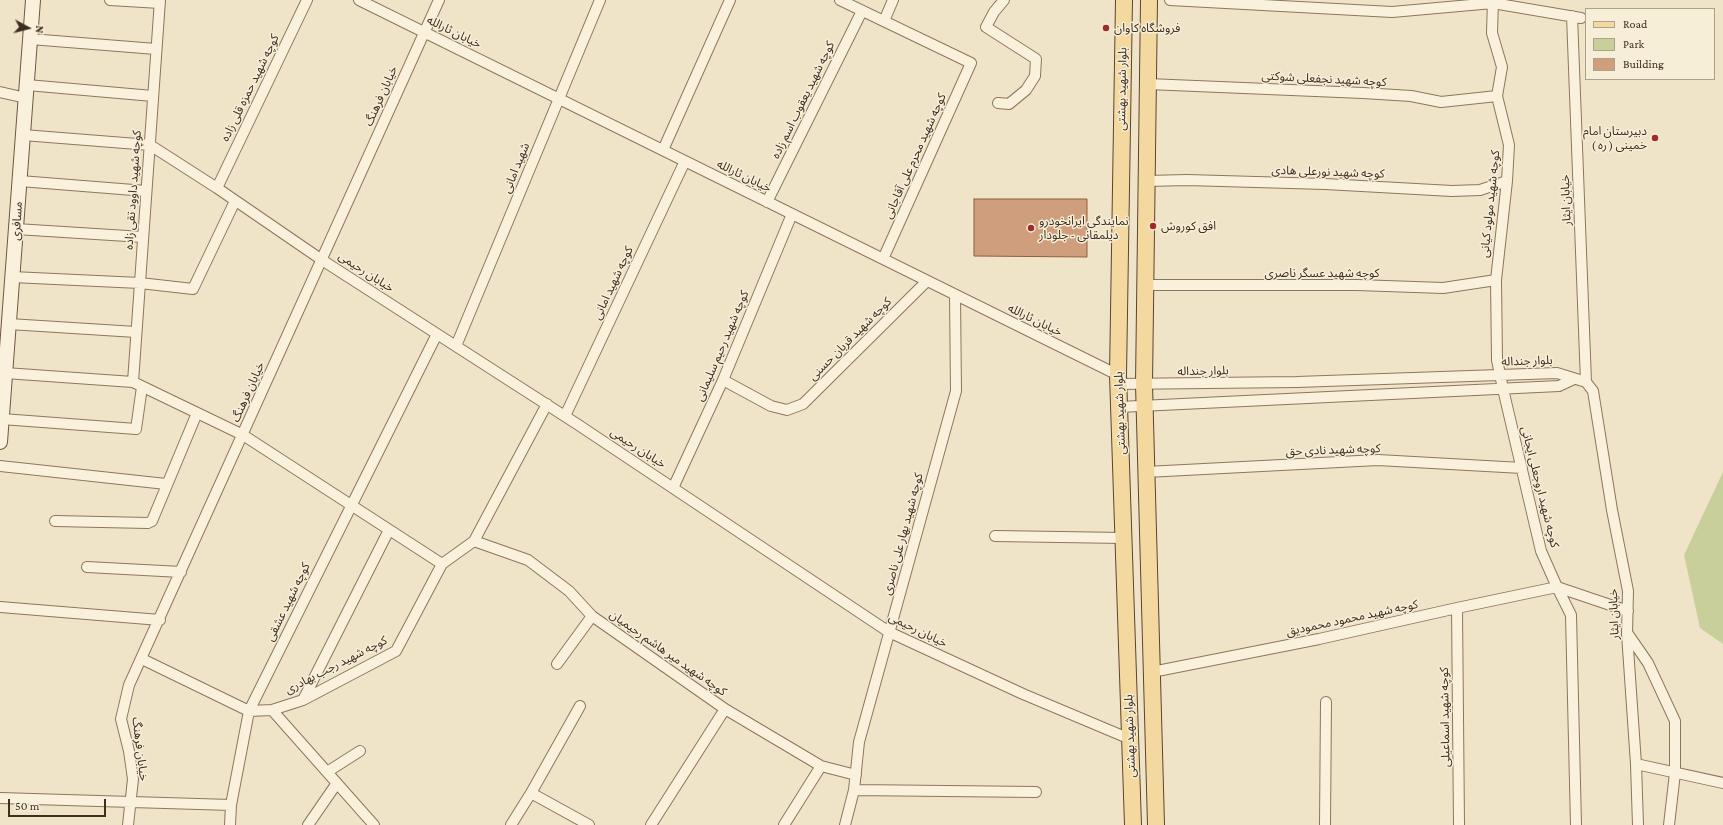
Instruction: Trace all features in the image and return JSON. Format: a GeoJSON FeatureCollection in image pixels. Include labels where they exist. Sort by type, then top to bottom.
{"type":"FeatureCollection","features":[{"type":"Feature","properties":{"kind":"main road","name":"مسافری"},"geometry":{"type":"LineString","coordinates":[[0,442],[9,324],[5,298],[12,277],[33,0]]}},
{"type":"Feature","properties":{"kind":"main road","name":"بلوار شهید بهشتی"},"geometry":{"type":"LineString","coordinates":[[1124,0],[1118,380],[1133,825]]}},
{"type":"Feature","properties":{"kind":"main road","name":"بلوار شهید بهشتی"},"geometry":{"type":"LineString","coordinates":[[1149,0],[1144,384],[1156,825]]}},
{"type":"Feature","properties":{"kind":"street"},"geometry":{"type":"LineString","coordinates":[[110,0],[160,2]]}},
{"type":"Feature","properties":{"kind":"street","name":"کوچه شهید حمزه قلی زاده"},"geometry":{"type":"LineString","coordinates":[[217,188],[307,0]]}},
{"type":"Feature","properties":{"kind":"street","name":"خیابان ثارالله"},"geometry":{"type":"LineString","coordinates":[[359,0],[955,294],[1118,380]]}},
{"type":"Feature","properties":{"kind":"street","name":"خیابان فرهنگ"},"geometry":{"type":"LineString","coordinates":[[128,825],[133,779],[129,751],[121,719],[129,686],[439,0]]}},
{"type":"Feature","properties":{"kind":"street","name":"شهید امانی"},"geometry":{"type":"LineString","coordinates":[[456,346],[600,0]]}},
{"type":"Feature","properties":{"kind":"street"},"geometry":{"type":"LineString","coordinates":[[663,150],[730,0]]}},
{"type":"Feature","properties":{"kind":"street"},"geometry":{"type":"LineString","coordinates":[[840,0],[884,21],[893,0]]}},
{"type":"Feature","properties":{"kind":"street"},"geometry":{"type":"LineString","coordinates":[[998,103],[1009,104],[1026,90],[1035,76],[1036,59],[1015,44],[986,27],[994,12],[1004,0]]}},
{"type":"Feature","properties":{"kind":"street"},"geometry":{"type":"LineString","coordinates":[[1170,0],[1392,12],[1493,2]]}},
{"type":"Feature","properties":{"kind":"street","name":"کوچه شهید داوود تقی زاده"},"geometry":{"type":"LineString","coordinates":[[133,382],[160,2]]}},
{"type":"Feature","properties":{"kind":"street","name":"خیابان ایثار"},"geometry":{"type":"LineString","coordinates":[[1493,2],[1577,17],[1586,382],[1593,391],[1612,510],[1628,591],[1627,634],[1636,764],[1638,825]]}},
{"type":"Feature","properties":{"kind":"street","name":"کوچه شهید مولود کیانی"},"geometry":{"type":"LineString","coordinates":[[1493,2],[1492,32],[1502,67],[1497,96],[1509,145],[1507,181],[1496,280],[1497,360],[1503,389]]}},
{"type":"Feature","properties":{"kind":"street","name":"کوچه شهید یعقوب اسم زاده"},"geometry":{"type":"LineString","coordinates":[[767,202],[862,11]]}},
{"type":"Feature","properties":{"kind":"street","name":"کوچه شهید محرم علی آقاجانی"},"geometry":{"type":"LineString","coordinates":[[883,259],[971,63],[884,21]]}},
{"type":"Feature","properties":{"kind":"street"},"geometry":{"type":"LineString","coordinates":[[30,39],[156,49]]}},
{"type":"Feature","properties":{"kind":"street","name":"کوچه شهید نجفعلی شوکتی"},"geometry":{"type":"LineString","coordinates":[[1148,84],[1363,93],[1411,96],[1441,102],[1497,96]]}},
{"type":"Feature","properties":{"kind":"street"},"geometry":{"type":"LineString","coordinates":[[0,92],[153,96]]}},
{"type":"Feature","properties":{"kind":"street"},"geometry":{"type":"LineString","coordinates":[[23,135],[150,145]]}},
{"type":"Feature","properties":{"kind":"street","name":"خیابان رحیمی"},"geometry":{"type":"LineString","coordinates":[[150,145],[217,188],[322,260],[547,404],[889,632],[1023,694],[1130,739]]}},
{"type":"Feature","properties":{"kind":"street","name":"کوچه شهید امانی"},"geometry":{"type":"LineString","coordinates":[[565,416],[685,161]]}},
{"type":"Feature","properties":{"kind":"street","name":"کوچه شهید نورعلی هادی"},"geometry":{"type":"LineString","coordinates":[[1147,181],[1187,180],[1325,184],[1452,191],[1480,190],[1507,181]]}},
{"type":"Feature","properties":{"kind":"street"},"geometry":{"type":"LineString","coordinates":[[20,181],[146,191]]}},
{"type":"Feature","properties":{"kind":"street"},"geometry":{"type":"LineString","coordinates":[[12,277],[140,283],[193,290],[235,201]]}},
{"type":"Feature","properties":{"kind":"street","name":"کوچه شهید رحیم سلیمانی"},"geometry":{"type":"LineString","coordinates":[[674,488],[723,380],[792,214]]}},
{"type":"Feature","properties":{"kind":"street"},"geometry":{"type":"LineString","coordinates":[[16,229],[143,237]]}},
{"type":"Feature","properties":{"kind":"street","name":"کوچه شهید عسگر ناصری"},"geometry":{"type":"LineString","coordinates":[[1146,285],[1357,285],[1443,288],[1496,280]]}},
{"type":"Feature","properties":{"kind":"street","name":"کوچه شهید قربان حسنی"},"geometry":{"type":"LineString","coordinates":[[723,380],[759,400],[787,410],[803,404],[927,281]]}},
{"type":"Feature","properties":{"kind":"street","name":"کوچه شهید بهار علی ناصری"},"geometry":{"type":"LineString","coordinates":[[845,825],[854,790],[859,742],[956,391],[955,294]]}},
{"type":"Feature","properties":{"kind":"street"},"geometry":{"type":"LineString","coordinates":[[9,324],[136,332]]}},
{"type":"Feature","properties":{"kind":"street","name":"کوچه شهید عشقی"},"geometry":{"type":"LineString","coordinates":[[230,825],[231,805],[249,711],[437,334]]}},
{"type":"Feature","properties":{"kind":"street"},"geometry":{"type":"LineString","coordinates":[[5,373],[133,382],[243,435],[442,564]]}},
{"type":"Feature","properties":{"kind":"street","name":"بلوار جنداله"},"geometry":{"type":"LineString","coordinates":[[1118,380],[1144,384],[1354,380],[1557,373],[1574,379]]}},
{"type":"Feature","properties":{"kind":"street"},"geometry":{"type":"LineString","coordinates":[[1119,407],[1559,386],[1574,379],[1586,382]]}},
{"type":"Feature","properties":{"kind":"street"},"geometry":{"type":"LineString","coordinates":[[1351,397],[1354,380]]}},
{"type":"Feature","properties":{"kind":"street"},"geometry":{"type":"LineString","coordinates":[[2,420],[136,428],[142,387]]}},
{"type":"Feature","properties":{"kind":"street","name":"کوچه شهید اروجعلی ایجانی"},"geometry":{"type":"LineString","coordinates":[[1503,389],[1541,551],[1571,615],[1576,825]]}},
{"type":"Feature","properties":{"kind":"street"},"geometry":{"type":"LineString","coordinates":[[474,541],[547,404]]}},
{"type":"Feature","properties":{"kind":"street"},"geometry":{"type":"LineString","coordinates":[[55,521],[148,523],[152,521],[166,484],[197,413]]}},
{"type":"Feature","properties":{"kind":"street","name":"کوچه شهید نادی حق"},"geometry":{"type":"LineString","coordinates":[[1146,472],[1378,460],[1522,468]]}},
{"type":"Feature","properties":{"kind":"street"},"geometry":{"type":"LineString","coordinates":[[0,466],[166,484]]}},
{"type":"Feature","properties":{"kind":"street"},"geometry":{"type":"LineString","coordinates":[[303,700],[389,530]]}},
{"type":"Feature","properties":{"kind":"street"},"geometry":{"type":"LineString","coordinates":[[995,536],[1124,538]]}},
{"type":"Feature","properties":{"kind":"street","name":"کوچه شهید رجب بهادری"},"geometry":{"type":"LineString","coordinates":[[249,711],[272,710],[303,700],[396,651],[442,564],[474,541]]}},
{"type":"Feature","properties":{"kind":"street","name":"کوچه شهید میر هاشم رحیمیان"},"geometry":{"type":"LineString","coordinates":[[474,541],[528,560],[569,590],[592,616],[725,709],[821,766],[856,775]]}},
{"type":"Feature","properties":{"kind":"street"},"geometry":{"type":"LineString","coordinates":[[87,567],[181,572]]}},
{"type":"Feature","properties":{"kind":"street"},"geometry":{"type":"LineString","coordinates":[[1557,587],[1628,611]]}},
{"type":"Feature","properties":{"kind":"street","name":"کوچه شهید محمود محمودیق"},"geometry":{"type":"LineString","coordinates":[[1152,672],[1320,639],[1557,587]]}},
{"type":"Feature","properties":{"kind":"street"},"geometry":{"type":"LineString","coordinates":[[0,607],[160,620]]}},
{"type":"Feature","properties":{"kind":"street","name":"کوچه شهید اسماعیلی"},"geometry":{"type":"LineString","coordinates":[[1457,608],[1460,825]]}},
{"type":"Feature","properties":{"kind":"street"},"geometry":{"type":"LineString","coordinates":[[557,664],[592,616]]}},
{"type":"Feature","properties":{"kind":"street"},"geometry":{"type":"LineString","coordinates":[[1627,634],[1648,663],[1675,721],[1675,773],[1669,825]]}},
{"type":"Feature","properties":{"kind":"street"},"geometry":{"type":"LineString","coordinates":[[142,659],[249,711]]}},
{"type":"Feature","properties":{"kind":"street"},"geometry":{"type":"LineString","coordinates":[[1325,825],[1326,702]]}},
{"type":"Feature","properties":{"kind":"street"},"geometry":{"type":"LineString","coordinates":[[511,825],[531,793],[580,706]]}},
{"type":"Feature","properties":{"kind":"street"},"geometry":{"type":"LineString","coordinates":[[651,825],[725,709]]}},
{"type":"Feature","properties":{"kind":"street"},"geometry":{"type":"LineString","coordinates":[[272,710],[374,825]]}},
{"type":"Feature","properties":{"kind":"street"},"geometry":{"type":"LineString","coordinates":[[327,772],[360,751]]}},
{"type":"Feature","properties":{"kind":"street"},"geometry":{"type":"LineString","coordinates":[[1636,764],[1723,783]]}},
{"type":"Feature","properties":{"kind":"street"},"geometry":{"type":"LineString","coordinates":[[784,825],[821,766]]}},
{"type":"Feature","properties":{"kind":"street"},"geometry":{"type":"LineString","coordinates":[[308,825],[337,783]]}},
{"type":"Feature","properties":{"kind":"street"},"geometry":{"type":"LineString","coordinates":[[854,790],[1036,792]]}},
{"type":"Feature","properties":{"kind":"street"},"geometry":{"type":"LineString","coordinates":[[531,793],[589,825]]}},
{"type":"Feature","properties":{"kind":"street"},"geometry":{"type":"LineString","coordinates":[[0,798],[231,805]]}},
{"type":"Feature","properties":{"kind":"green space"},"geometry":{"type":"Polygon","coordinates":[[[1723,472],[1723,644],[1700,628],[1684,555],[1723,472]]]}},
{"type":"Feature","properties":{"kind":"building","name":"نمایندگی ایرانخودرو دیلمقانی - جلودار"},"geometry":{"type":"Polygon","coordinates":[[[974,199],[1087,199],[1087,257],[974,256],[974,199]]]}},
{"type":"Feature","properties":{"kind":"place","name":"فروشگاه کاوان"},"geometry":{"type":"Point","coordinates":[1106,28]}},
{"type":"Feature","properties":{"kind":"place","name":"دبیرستان امام خمینی ( ره )"},"geometry":{"type":"Point","coordinates":[1655,138]}},
{"type":"Feature","properties":{"kind":"place","name":"افق کوروش"},"geometry":{"type":"Point","coordinates":[1153,226]}},
{"type":"Feature","properties":{"kind":"place","name":"نمایندگی ایرانخودرو دیلمقانی - جلودار"},"geometry":{"type":"Point","coordinates":[1031,228]}}]}
